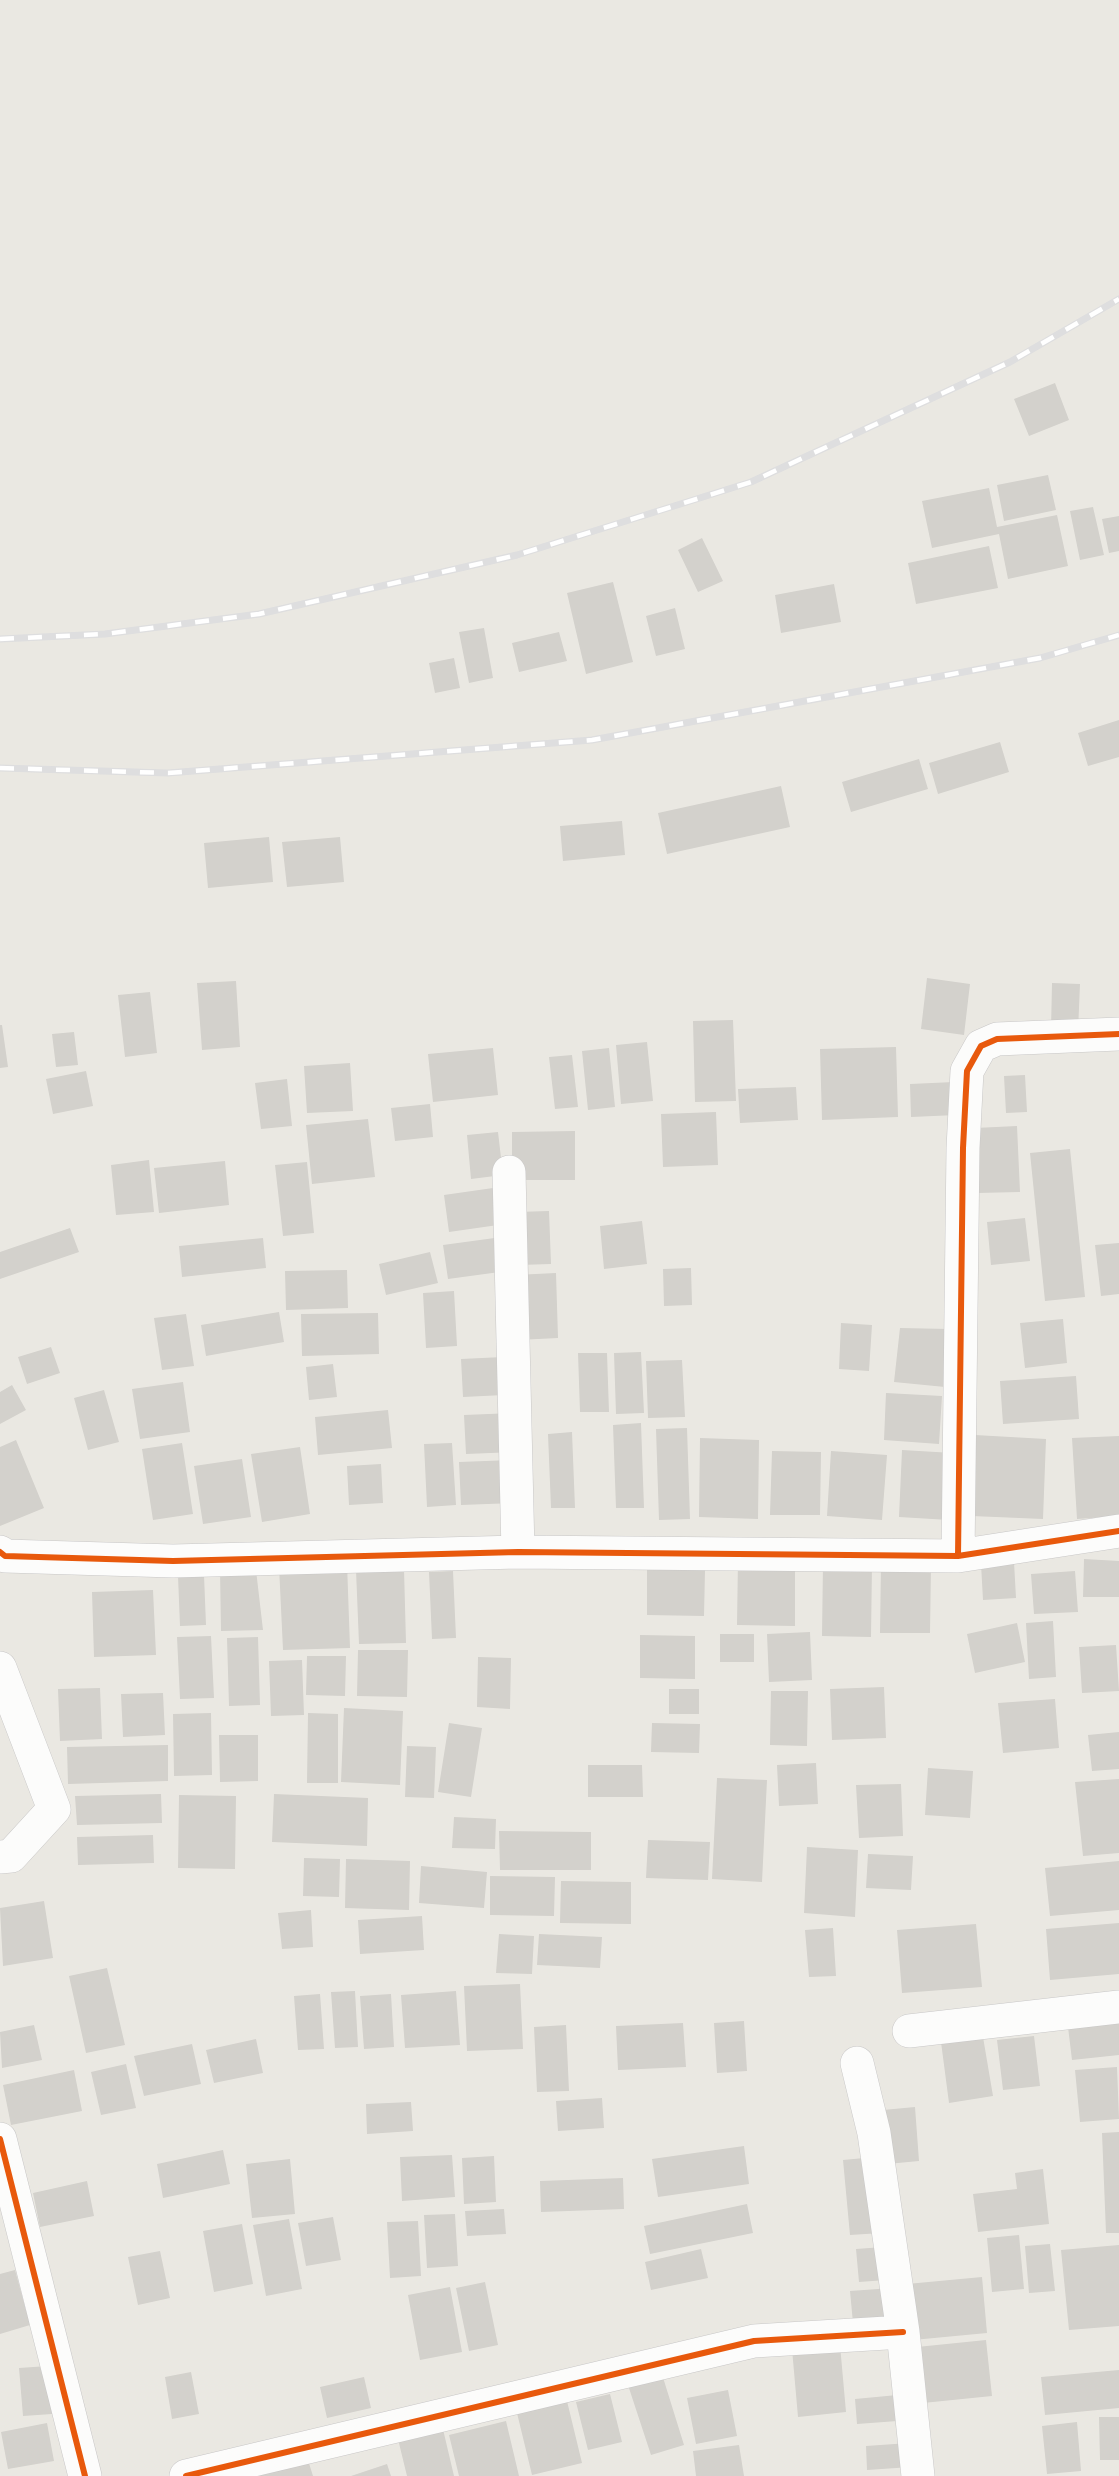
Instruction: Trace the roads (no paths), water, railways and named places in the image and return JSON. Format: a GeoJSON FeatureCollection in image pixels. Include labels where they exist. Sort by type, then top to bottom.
{"type":"FeatureCollection","features":[{"type":"Feature","properties":{"kind":"street"},"geometry":{"type":"LineString","coordinates":[[958,1556],[963,1148],[967,1071],[981,1046],[998,1039],[1119,1034]]}},
{"type":"Feature","properties":{"kind":"street"},"geometry":{"type":"LineString","coordinates":[[510,1172],[518,1551]]}},
{"type":"Feature","properties":{"kind":"street"},"geometry":{"type":"LineString","coordinates":[[2,1563],[173,1561],[518,1551],[958,1556],[1119,1531]]}},
{"type":"Feature","properties":{"kind":"street"},"geometry":{"type":"LineString","coordinates":[[0,1668],[54,1809],[11,1856],[0,1857]]}},
{"type":"Feature","properties":{"kind":"street"},"geometry":{"type":"LineString","coordinates":[[909,2031],[1119,2007]]}},
{"type":"Feature","properties":{"kind":"street"},"geometry":{"type":"LineString","coordinates":[[857,2062],[874,2133],[903,2332],[918,2476]]}},
{"type":"Feature","properties":{"kind":"street"},"geometry":{"type":"LineString","coordinates":[[0,2139],[85,2476]]}},
{"type":"Feature","properties":{"kind":"street"},"geometry":{"type":"LineString","coordinates":[[186,2476],[754,2341],[903,2332]]}},
{"type":"Feature","properties":{"kind":"railway"},"geometry":{"type":"LineString","coordinates":[[0,639],[105,634],[259,614],[517,555],[751,482],[1010,362],[1119,299]]}},
{"type":"Feature","properties":{"kind":"railway"},"geometry":{"type":"LineString","coordinates":[[0,768],[168,773],[592,740],[1040,658],[1119,635]]}}]}
